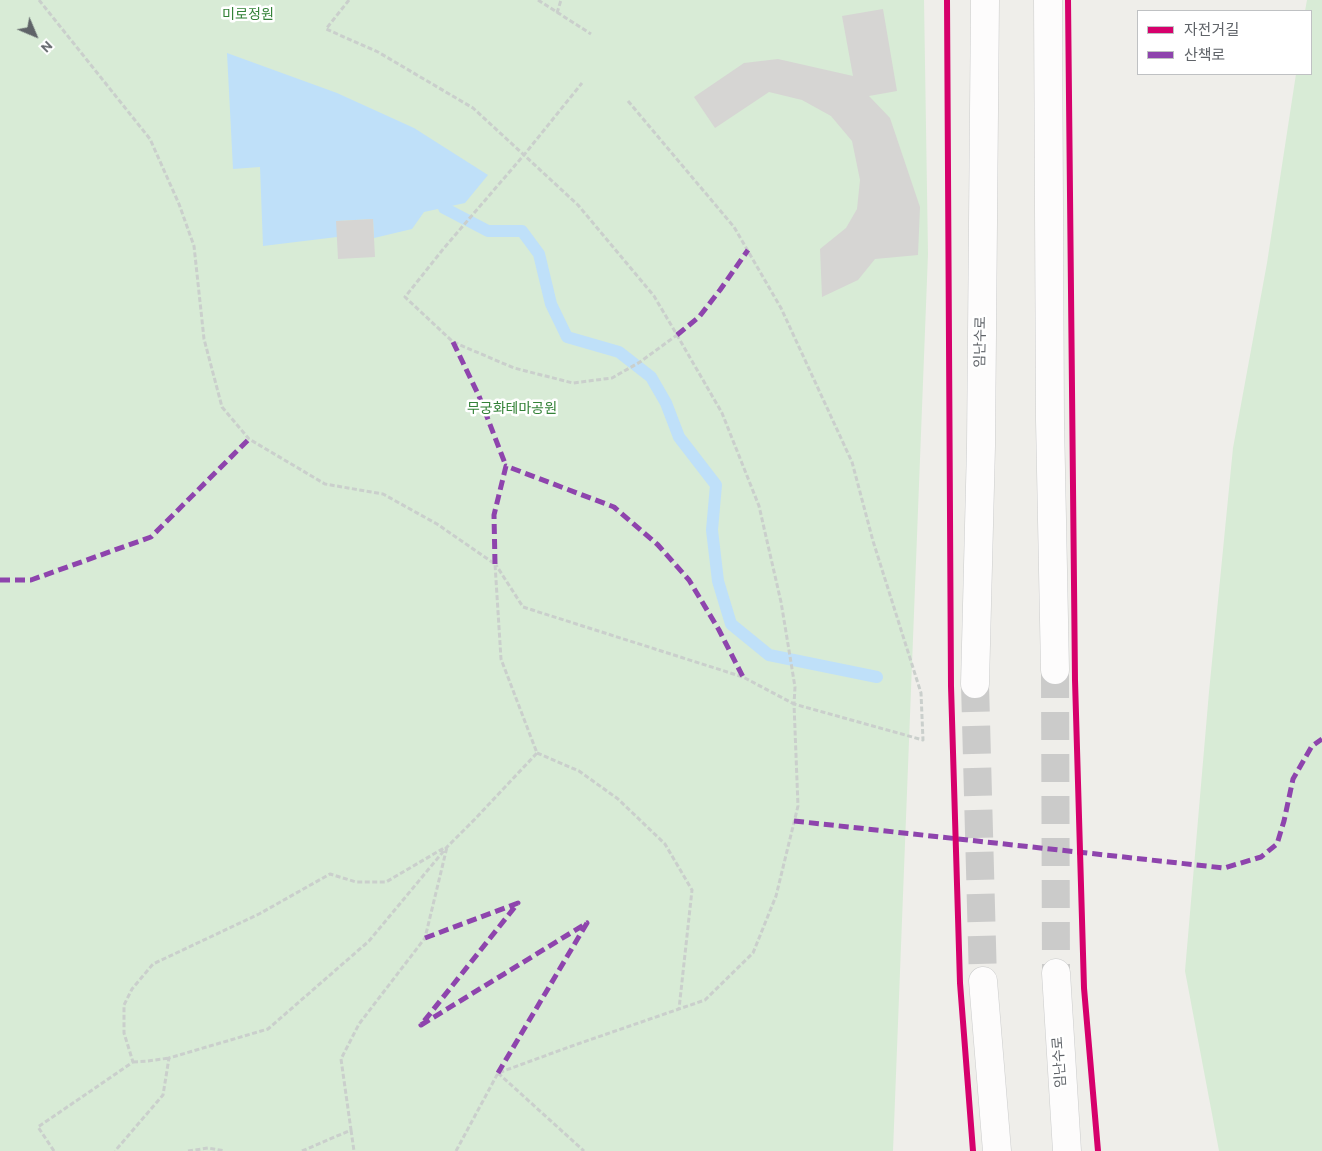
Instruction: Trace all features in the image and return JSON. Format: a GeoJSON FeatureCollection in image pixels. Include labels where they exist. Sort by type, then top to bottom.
{"type":"FeatureCollection","features":[{"type":"Feature","properties":{"kind":"street","name":"임난수로"},"geometry":{"type":"LineString","coordinates":[[975,684],[981,446],[985,0]]}},
{"type":"Feature","properties":{"kind":"street"},"geometry":{"type":"LineString","coordinates":[[1048,0],[1050,411],[1055,670]]}},
{"type":"Feature","properties":{"kind":"street","name":"임난수로"},"geometry":{"type":"LineString","coordinates":[[1056,973],[1067,1151]]}},
{"type":"Feature","properties":{"kind":"street"},"geometry":{"type":"LineString","coordinates":[[982,981],[997,1151]]}},
{"type":"Feature","properties":{"kind":"path"},"geometry":{"type":"LineString","coordinates":[[39,0],[150,139],[194,246],[204,339],[222,407],[249,438],[325,484],[383,494],[437,524],[495,564],[523,607],[743,677],[794,704],[923,740],[921,693],[873,541],[852,462],[836,426],[781,308],[734,228],[628,101]]}},
{"type":"Feature","properties":{"kind":"path"},"geometry":{"type":"LineString","coordinates":[[349,0],[326,29],[378,52],[473,108],[578,205],[654,296],[722,413],[759,506],[781,602],[795,687],[798,806],[776,896],[753,953],[704,1000],[498,1073],[456,1151]]}},
{"type":"Feature","properties":{"kind":"path"},"geometry":{"type":"LineString","coordinates":[[538,0],[591,34]]}},
{"type":"Feature","properties":{"kind":"path"},"geometry":{"type":"LineString","coordinates":[[557,12],[561,0]]}},
{"type":"Feature","properties":{"kind":"path"},"geometry":{"type":"LineString","coordinates":[[582,83],[405,297],[452,342],[514,368],[573,383],[612,378],[640,362],[678,335]]}},
{"type":"Feature","properties":{"kind":"path"},"geometry":{"type":"LineString","coordinates":[[495,564],[501,659],[537,753],[580,771],[618,799],[665,844],[692,890],[679,1009]]}},
{"type":"Feature","properties":{"kind":"path"},"geometry":{"type":"LineString","coordinates":[[54,1151],[38,1127],[133,1062],[169,1058],[268,1029],[369,941],[447,847],[476,819],[537,753]]}},
{"type":"Feature","properties":{"kind":"path"},"geometry":{"type":"LineString","coordinates":[[133,1062],[124,1033],[124,1005],[132,990],[153,964],[259,914],[330,874],[356,882],[386,882],[447,847]]}},
{"type":"Feature","properties":{"kind":"path"},"geometry":{"type":"LineString","coordinates":[[354,1151],[341,1059],[359,1024],[425,938],[447,847]]}},
{"type":"Feature","properties":{"kind":"path"},"geometry":{"type":"LineString","coordinates":[[114,1151],[164,1095],[169,1058]]}},
{"type":"Feature","properties":{"kind":"path"},"geometry":{"type":"LineString","coordinates":[[498,1073],[584,1151]]}},
{"type":"Feature","properties":{"kind":"path"},"geometry":{"type":"LineString","coordinates":[[302,1151],[351,1130]]}},
{"type":"Feature","properties":{"kind":"path"},"geometry":{"type":"LineString","coordinates":[[188,1151],[208,1148],[224,1151]]}},
{"type":"Feature","properties":{"kind":"green space","name":"무궁화테마공원"},"geometry":{"type":"Polygon","coordinates":[[[0,0],[924,0],[928,254],[893,1151],[0,1151],[0,0]]]}},
{"type":"Feature","properties":{"kind":"green space"},"geometry":{"type":"Polygon","coordinates":[[[1307,0],[1322,0],[1322,1151],[1219,1151],[1185,971],[1209,692],[1233,448],[1267,263],[1296,75],[1312,75],[1312,10],[1305,10],[1307,0]]]}},
{"type":"Feature","properties":{"kind":"water"},"geometry":{"type":"Polygon","coordinates":[[[227,53],[337,93],[414,128],[488,175],[465,203],[424,212],[412,229],[374,238],[373,219],[337,221],[337,237],[263,246],[260,167],[233,169],[227,53]]]}},
{"type":"Feature","properties":{"kind":"building"},"geometry":{"type":"Polygon","coordinates":[[[883,9],[897,91],[869,96],[890,118],[920,207],[918,255],[875,259],[858,280],[822,297],[820,249],[846,228],[857,209],[860,180],[852,141],[831,116],[802,100],[769,92],[715,128],[694,97],[744,63],[778,59],[853,76],[842,16],[883,9]]]}},
{"type":"Feature","properties":{"kind":"building"},"geometry":{"type":"Polygon","coordinates":[[[373,219],[375,257],[338,259],[336,221],[373,219]]]}},
{"type":"Feature","properties":{"kind":"waterway"},"geometry":{"type":"LineString","coordinates":[[444,208],[488,231],[522,231],[539,254],[551,304],[567,337],[619,352],[651,377],[666,403],[679,437],[716,485],[712,530],[718,581],[731,624],[769,655],[877,677]]}},
{"type":"Feature","properties":{"kind":"tunnel"},"geometry":{"type":"LineString","coordinates":[[1055,670],[1056,973]]}},
{"type":"Feature","properties":{"kind":"tunnel"},"geometry":{"type":"LineString","coordinates":[[975,684],[983,981]]}},
{"type":"Feature","properties":{"kind":"marked path"},"geometry":{"type":"LineString","coordinates":[[677,335],[699,317],[748,250]]}},
{"type":"Feature","properties":{"kind":"marked path"},"geometry":{"type":"LineString","coordinates":[[453,342],[479,396],[506,466]]}},
{"type":"Feature","properties":{"kind":"marked path"},"geometry":{"type":"LineString","coordinates":[[0,580],[31,580],[151,537],[249,439]]}},
{"type":"Feature","properties":{"kind":"marked path"},"geometry":{"type":"LineString","coordinates":[[495,564],[494,515],[506,466],[614,507],[658,545],[689,580],[719,630],[743,677]]}},
{"type":"Feature","properties":{"kind":"marked path"},"geometry":{"type":"LineString","coordinates":[[794,821],[1224,868],[1261,857],[1277,844],[1293,779],[1312,746],[1322,739]]}},
{"type":"Feature","properties":{"kind":"marked path"},"geometry":{"type":"LineString","coordinates":[[425,938],[518,903],[421,1025],[587,923],[498,1073]]}},
{"type":"Feature","properties":{"kind":"cycle path"},"geometry":{"type":"LineString","coordinates":[[947,0],[951,686],[960,983],[973,1151]]}},
{"type":"Feature","properties":{"kind":"cycle path"},"geometry":{"type":"LineString","coordinates":[[1068,0],[1075,680],[1084,988],[1098,1151]]}},
{"type":"Feature","properties":{"kind":"park label","name":"미로정원"},"geometry":{"type":"Point","coordinates":[248,16]}}]}
